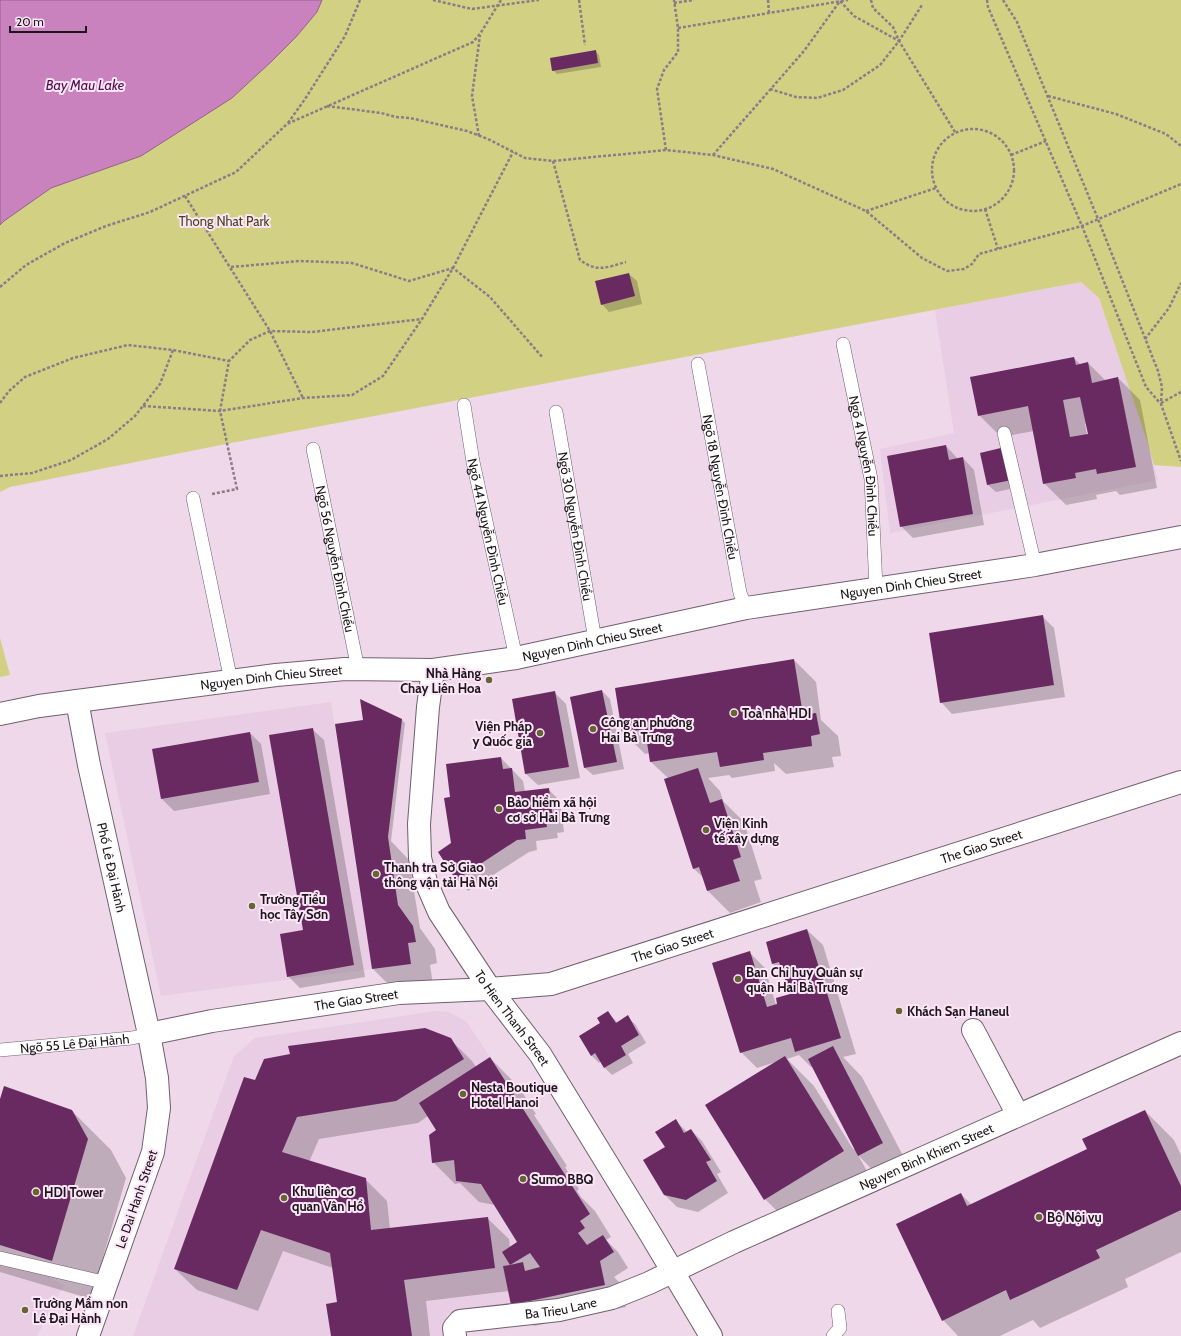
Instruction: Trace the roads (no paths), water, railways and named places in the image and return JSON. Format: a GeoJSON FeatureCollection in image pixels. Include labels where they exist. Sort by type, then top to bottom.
{"type":"FeatureCollection","features":[{"type":"Feature","properties":{"kind":"street","name":"Nguyen Dinh Chieu Street"},"geometry":{"type":"LineString","coordinates":[[0,714],[39,706],[231,681],[345,669],[433,670],[516,658],[746,608],[1035,564],[1181,537]]}},
{"type":"Feature","properties":{"kind":"street","name":"To Hien Thanh Street"},"geometry":{"type":"LineString","coordinates":[[433,670],[428,707],[419,824],[420,858],[426,882],[439,912],[490,989],[540,1054],[673,1271],[711,1336]]}},
{"type":"Feature","properties":{"kind":"street","name":"Phố Lê Đại Hành"},"geometry":{"type":"LineString","coordinates":[[77,701],[91,773],[149,1034]]}},
{"type":"Feature","properties":{"kind":"street","name":"The Giao Street"},"geometry":{"type":"LineString","coordinates":[[149,1034],[212,1022],[400,993],[490,989],[551,984],[1181,782]]}},
{"type":"Feature","properties":{"kind":"street"},"geometry":{"type":"LineString","coordinates":[[972,1030],[1018,1115]]}},
{"type":"Feature","properties":{"kind":"street","name":"Le Dai Hanh Street"},"geometry":{"type":"LineString","coordinates":[[88,1336],[153,1152],[159,1108],[157,1078],[149,1034]]}},
{"type":"Feature","properties":{"kind":"street","name":"Nguyen Binh Khiem Street"},"geometry":{"type":"LineString","coordinates":[[673,1271],[1181,1043]]}},
{"type":"Feature","properties":{"kind":"street","name":"Ba Trieu Lane"},"geometry":{"type":"LineString","coordinates":[[455,1336],[454,1328],[460,1322],[559,1310],[612,1298],[649,1283],[673,1271]]}},
{"type":"Feature","properties":{"kind":"lane","name":"Ngõ 4 Nguyễn Đình Chiểu"},"geometry":{"type":"LineString","coordinates":[[843,344],[872,479],[876,588]]}},
{"type":"Feature","properties":{"kind":"lane","name":"Ngõ 18 Nguyễn Đình Chiểu"},"geometry":{"type":"LineString","coordinates":[[698,364],[740,592],[746,608]]}},
{"type":"Feature","properties":{"kind":"lane","name":"Ngõ 44 Nguyễn Đình Chiểu"},"geometry":{"type":"LineString","coordinates":[[464,404],[475,469],[516,658]]}},
{"type":"Feature","properties":{"kind":"lane","name":"Ngõ 30 Nguyễn Đình Chiểu"},"geometry":{"type":"LineString","coordinates":[[556,412],[595,640]]}},
{"type":"Feature","properties":{"kind":"lane"},"geometry":{"type":"LineString","coordinates":[[1004,433],[1035,564]]}},
{"type":"Feature","properties":{"kind":"lane","name":"Ngõ 56 Nguyễn Đình Chiểu"},"geometry":{"type":"LineString","coordinates":[[313,449],[358,669]]}},
{"type":"Feature","properties":{"kind":"lane"},"geometry":{"type":"LineString","coordinates":[[193,498],[231,681]]}},
{"type":"Feature","properties":{"kind":"lane","name":"Ngõ 55 Lê Đại Hành"},"geometry":{"type":"LineString","coordinates":[[0,1050],[132,1038],[149,1034]]}},
{"type":"Feature","properties":{"kind":"lane"},"geometry":{"type":"LineString","coordinates":[[0,1258],[107,1283]]}},
{"type":"Feature","properties":{"kind":"lane"},"geometry":{"type":"LineString","coordinates":[[838,1310],[839,1333]]}},
{"type":"Feature","properties":{"kind":"water","name":"Bay Mau Lake"},"geometry":{"type":"Polygon","coordinates":[[[0,0],[322,0],[317,12],[296,37],[232,98],[141,156],[51,188],[0,225],[0,0]]]}},
{"type":"Feature","properties":{"kind":"place","name":"Nhà Hàng Chay Liên Hoa"},"geometry":{"type":"Point","coordinates":[489,680]}},
{"type":"Feature","properties":{"kind":"place","name":"Toà nhà HDI"},"geometry":{"type":"Point","coordinates":[734,713]}},
{"type":"Feature","properties":{"kind":"place","name":"Công an phường Hai Bà Trưng"},"geometry":{"type":"Point","coordinates":[593,729]}},
{"type":"Feature","properties":{"kind":"place","name":"Viện Pháp y Quốc gia"},"geometry":{"type":"Point","coordinates":[540,733]}},
{"type":"Feature","properties":{"kind":"place","name":"Bảo hiểm xã hội cơ sở Hai Bà Trưng"},"geometry":{"type":"Point","coordinates":[499,809]}},
{"type":"Feature","properties":{"kind":"place","name":"Viện Kinh tế xây dựng"},"geometry":{"type":"Point","coordinates":[706,830]}},
{"type":"Feature","properties":{"kind":"place","name":"Thanh tra Sở Giao thông vận tải Hà Nội"},"geometry":{"type":"Point","coordinates":[376,874]}},
{"type":"Feature","properties":{"kind":"place","name":"Trường Tiểu học Tây Sơn"},"geometry":{"type":"Point","coordinates":[252,906]}},
{"type":"Feature","properties":{"kind":"place","name":"Ban Chỉ huy Quân sự quận Hai Bà Trưng"},"geometry":{"type":"Point","coordinates":[738,979]}},
{"type":"Feature","properties":{"kind":"place","name":"Khách Sạn Haneul"},"geometry":{"type":"Point","coordinates":[899,1011]}},
{"type":"Feature","properties":{"kind":"place","name":"Nesta Boutique Hotel Hanoi"},"geometry":{"type":"Point","coordinates":[463,1094]}},
{"type":"Feature","properties":{"kind":"place","name":"Sumo BBQ"},"geometry":{"type":"Point","coordinates":[523,1179]}},
{"type":"Feature","properties":{"kind":"place","name":"HDI Tower"},"geometry":{"type":"Point","coordinates":[36,1192]}},
{"type":"Feature","properties":{"kind":"place","name":"Khu liên cơ quan Vân Hồ"},"geometry":{"type":"Point","coordinates":[284,1198]}},
{"type":"Feature","properties":{"kind":"place","name":"Bộ Nội vụ"},"geometry":{"type":"Point","coordinates":[1039,1217]}},
{"type":"Feature","properties":{"kind":"place","name":"Trường Mầm non Lê Đại Hành"},"geometry":{"type":"Point","coordinates":[25,1310]}},
{"type":"Feature","properties":{"kind":"park label","name":"Thong Nhat Park"},"geometry":{"type":"Point","coordinates":[224,221]}}]}
